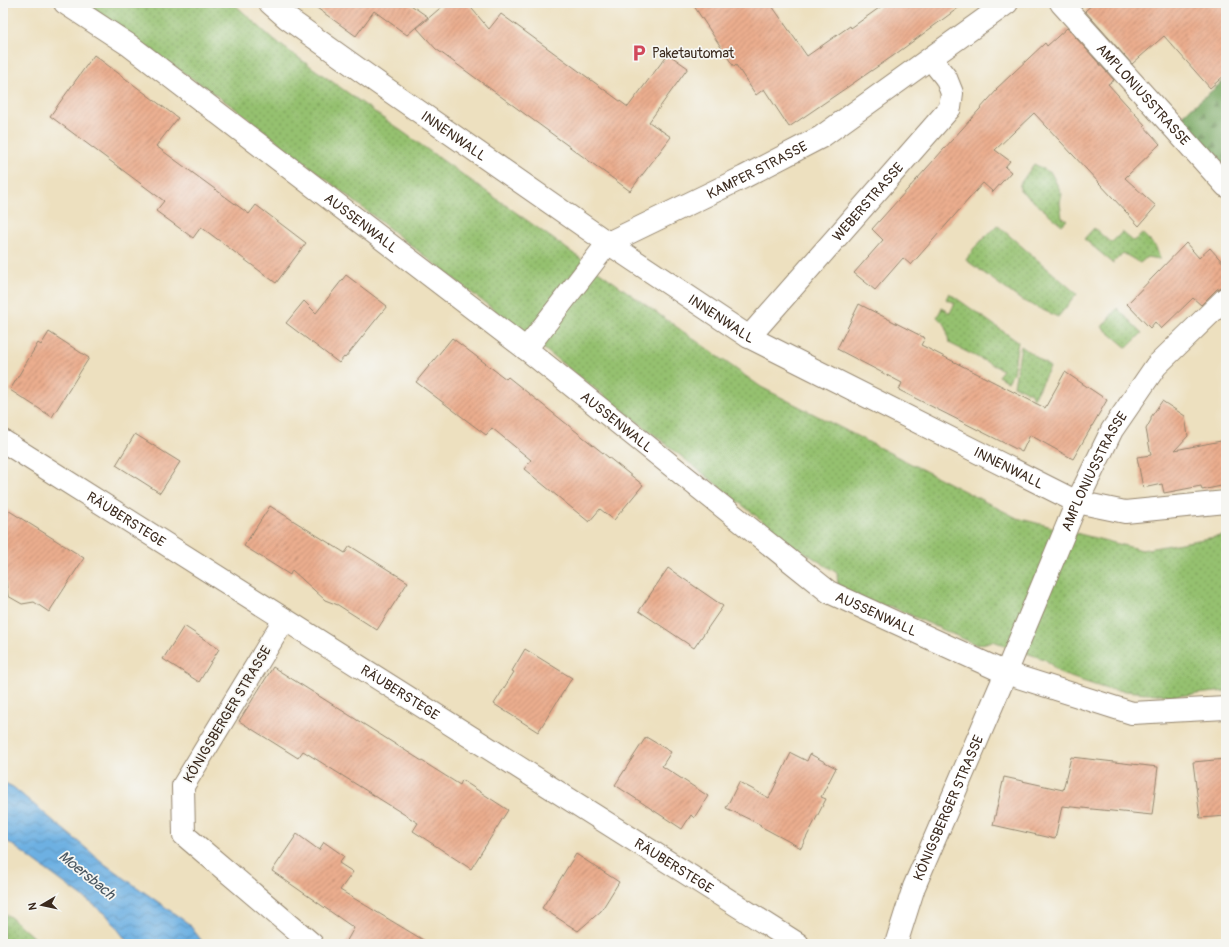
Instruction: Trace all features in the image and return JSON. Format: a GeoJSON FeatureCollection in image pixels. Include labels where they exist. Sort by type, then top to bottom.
{"type":"FeatureCollection","features":[{"type":"Feature","properties":{"kind":"street","name":"AUSSENWALL"},"geometry":{"type":"LineString","coordinates":[[64,3],[128,45],[526,349],[829,592],[1006,674],[1132,713],[1226,708]]}},
{"type":"Feature","properties":{"kind":"street","name":"INNENWALL"},"geometry":{"type":"LineString","coordinates":[[270,3],[287,18],[378,83],[608,243],[750,337],[1077,502],[1125,512],[1226,502]]}},
{"type":"Feature","properties":{"kind":"street","name":"KAMPER STRASSE"},"geometry":{"type":"LineString","coordinates":[[526,349],[608,243],[744,177],[821,137],[1008,3]]}},
{"type":"Feature","properties":{"kind":"street","name":"AMPLONIUSSTRASSE"},"geometry":{"type":"LineString","coordinates":[[1061,3],[1226,186]]}},
{"type":"Feature","properties":{"kind":"street","name":"WEBERSTRASSE"},"geometry":{"type":"LineString","coordinates":[[750,337],[950,108],[952,93],[946,78],[931,59]]}},
{"type":"Feature","properties":{"kind":"street","name":"AMPLONIUSSTRASSE"},"geometry":{"type":"LineString","coordinates":[[1006,674],[1077,502],[1112,430],[1156,366],[1226,298]]}},
{"type":"Feature","properties":{"kind":"street","name":"RÄUBERSTEGE"},"geometry":{"type":"LineString","coordinates":[[3,441],[798,944]]}},
{"type":"Feature","properties":{"kind":"street","name":"KÖNIGSBERGER STRASSE"},"geometry":{"type":"LineString","coordinates":[[284,620],[183,786],[184,835],[312,944]]}},
{"type":"Feature","properties":{"kind":"street","name":"KÖNIGSBERGER STRASSE"},"geometry":{"type":"LineString","coordinates":[[896,944],[914,887],[1006,674]]}},
{"type":"Feature","properties":{"kind":"green space"},"geometry":{"type":"Polygon","coordinates":[[[83,3],[233,3],[275,41],[761,387],[1017,518],[1142,550],[1226,535],[1226,691],[1176,696],[1107,689],[1061,674],[1046,660],[993,641],[977,645],[890,606],[874,607],[838,586],[837,573],[790,543],[671,448],[236,109],[83,3]]]}},
{"type":"Feature","properties":{"kind":"green space"},"geometry":{"type":"Polygon","coordinates":[[[1226,79],[1226,166],[1179,118],[1226,79]]]}},
{"type":"Feature","properties":{"kind":"green space"},"geometry":{"type":"Polygon","coordinates":[[[1034,164],[1051,173],[1062,194],[1060,203],[1062,218],[1067,220],[1062,225],[1020,190],[1020,184],[1034,164]]]}},
{"type":"Feature","properties":{"kind":"green space"},"geometry":{"type":"Polygon","coordinates":[[[997,225],[1077,294],[1058,317],[1021,300],[966,260],[974,248],[997,225]]]}},
{"type":"Feature","properties":{"kind":"green space"},"geometry":{"type":"Polygon","coordinates":[[[1094,228],[1111,243],[1122,232],[1133,241],[1143,234],[1156,247],[1160,259],[1147,257],[1140,263],[1123,253],[1113,263],[1084,239],[1094,228]]]}},
{"type":"Feature","properties":{"kind":"green space"},"geometry":{"type":"Polygon","coordinates":[[[949,293],[1018,342],[1013,373],[1008,382],[998,376],[1003,370],[949,343],[946,326],[937,317],[942,308],[950,313],[955,303],[946,299],[949,293]]]}},
{"type":"Feature","properties":{"kind":"green space"},"geometry":{"type":"Polygon","coordinates":[[[1117,308],[1142,333],[1127,348],[1102,327],[1117,308]]]}},
{"type":"Feature","properties":{"kind":"green space"},"geometry":{"type":"Polygon","coordinates":[[[1021,346],[1050,367],[1033,399],[1031,393],[1014,386],[1021,346]]]}},
{"type":"Feature","properties":{"kind":"green space"},"geometry":{"type":"Polygon","coordinates":[[[3,913],[9,916],[41,944],[3,944],[3,913]]]}},
{"type":"Feature","properties":{"kind":"water","name":"Moersbach"},"geometry":{"type":"Polygon","coordinates":[[[3,782],[13,787],[106,865],[189,924],[204,944],[129,944],[106,914],[3,838],[3,782]]]}},
{"type":"Feature","properties":{"kind":"building"},"geometry":{"type":"Polygon","coordinates":[[[310,3],[408,3],[428,17],[407,35],[374,11],[356,36],[310,3]]]}},
{"type":"Feature","properties":{"kind":"building"},"geometry":{"type":"Polygon","coordinates":[[[446,3],[467,3],[489,29],[501,14],[628,107],[668,54],[688,68],[649,122],[671,137],[630,191],[436,49],[417,28],[446,3]]]}},
{"type":"Feature","properties":{"kind":"building"},"geometry":{"type":"Polygon","coordinates":[[[692,3],[770,3],[807,56],[850,26],[851,28],[886,3],[965,3],[893,56],[789,127],[764,89],[756,95],[736,65],[734,67],[692,3]]]}},
{"type":"Feature","properties":{"kind":"building"},"geometry":{"type":"Polygon","coordinates":[[[1094,3],[1226,3],[1226,74],[1210,88],[1164,36],[1132,64],[1085,11],[1094,3]]]}},
{"type":"Feature","properties":{"kind":"building"},"geometry":{"type":"Polygon","coordinates":[[[1067,28],[1114,80],[1108,84],[1160,144],[1125,178],[1156,206],[1139,226],[1034,113],[995,150],[1010,161],[1005,167],[1011,172],[993,192],[983,183],[911,265],[903,258],[875,290],[854,273],[883,240],[872,229],[997,90],[996,89],[1045,43],[1047,46],[1067,28]]]}},
{"type":"Feature","properties":{"kind":"building"},"geometry":{"type":"Polygon","coordinates":[[[94,55],[178,118],[156,146],[249,214],[256,205],[306,243],[276,283],[201,227],[193,238],[156,211],[164,201],[50,116],[94,55]]]}},
{"type":"Feature","properties":{"kind":"building"},"geometry":{"type":"Polygon","coordinates":[[[1186,243],[1199,258],[1210,248],[1226,266],[1226,286],[1217,289],[1201,305],[1193,298],[1161,329],[1155,322],[1150,328],[1127,304],[1186,243]]]}},
{"type":"Feature","properties":{"kind":"building"},"geometry":{"type":"Polygon","coordinates":[[[346,275],[387,306],[345,358],[344,357],[339,363],[286,323],[304,301],[316,313],[346,275]]]}},
{"type":"Feature","properties":{"kind":"building"},"geometry":{"type":"Polygon","coordinates":[[[859,304],[925,338],[921,345],[1045,408],[1065,372],[1107,400],[1073,459],[1030,435],[1022,452],[899,390],[902,383],[837,349],[859,304]]]}},
{"type":"Feature","properties":{"kind":"building"},"geometry":{"type":"Polygon","coordinates":[[[49,332],[89,358],[52,417],[10,390],[38,343],[41,345],[49,332]]]}},
{"type":"Feature","properties":{"kind":"building"},"geometry":{"type":"Polygon","coordinates":[[[452,338],[506,379],[508,377],[643,485],[614,520],[600,509],[589,522],[524,469],[531,460],[492,428],[486,435],[416,382],[452,338]]]}},
{"type":"Feature","properties":{"kind":"building"},"geometry":{"type":"Polygon","coordinates":[[[1162,401],[1185,416],[1188,436],[1175,450],[1226,440],[1226,485],[1202,490],[1201,486],[1164,493],[1162,484],[1143,488],[1137,457],[1151,455],[1146,429],[1151,417],[1162,401]]]}},
{"type":"Feature","properties":{"kind":"building"},"geometry":{"type":"Polygon","coordinates":[[[135,434],[180,462],[160,493],[116,465],[135,434]]]}},
{"type":"Feature","properties":{"kind":"building"},"geometry":{"type":"Polygon","coordinates":[[[270,506],[345,553],[350,546],[408,582],[377,630],[338,605],[325,600],[292,570],[290,575],[244,546],[270,506]]]}},
{"type":"Feature","properties":{"kind":"building"},"geometry":{"type":"Polygon","coordinates":[[[3,507],[84,558],[49,612],[34,602],[22,604],[8,596],[3,562],[3,507]]]}},
{"type":"Feature","properties":{"kind":"building"},"geometry":{"type":"Polygon","coordinates":[[[668,568],[723,606],[694,648],[639,611],[668,568]]]}},
{"type":"Feature","properties":{"kind":"building"},"geometry":{"type":"Polygon","coordinates":[[[184,626],[219,649],[199,682],[163,659],[184,626]]]}},
{"type":"Feature","properties":{"kind":"building"},"geometry":{"type":"Polygon","coordinates":[[[525,649],[572,678],[538,732],[494,704],[514,672],[512,671],[525,649]]]}},
{"type":"Feature","properties":{"kind":"building"},"geometry":{"type":"Polygon","coordinates":[[[273,667],[460,785],[462,780],[508,810],[471,869],[413,831],[418,823],[303,751],[298,758],[239,721],[273,667]]]}},
{"type":"Feature","properties":{"kind":"building"},"geometry":{"type":"Polygon","coordinates":[[[646,737],[671,752],[662,766],[708,796],[694,818],[691,815],[682,829],[615,785],[646,737]]]}},
{"type":"Feature","properties":{"kind":"building"},"geometry":{"type":"Polygon","coordinates":[[[791,753],[807,761],[810,754],[836,768],[821,797],[826,799],[801,848],[760,826],[761,825],[726,808],[739,782],[769,798],[791,753]]]}},
{"type":"Feature","properties":{"kind":"building"},"geometry":{"type":"Polygon","coordinates":[[[1071,757],[1158,767],[1152,815],[1062,806],[1055,839],[993,825],[1004,777],[1063,790],[1071,757]]]}},
{"type":"Feature","properties":{"kind":"building"},"geometry":{"type":"Polygon","coordinates":[[[1226,759],[1226,816],[1200,818],[1193,762],[1226,759]]]}},
{"type":"Feature","properties":{"kind":"building"},"geometry":{"type":"Polygon","coordinates":[[[297,834],[319,850],[324,842],[344,856],[339,863],[353,872],[340,890],[430,944],[345,944],[354,928],[272,871],[297,834]]]}},
{"type":"Feature","properties":{"kind":"building"},"geometry":{"type":"Polygon","coordinates":[[[576,854],[619,882],[601,911],[578,931],[542,908],[576,854]]]}},
{"type":"Feature","properties":{"kind":"place","name":"Paketautomat"},"geometry":{"type":"Point","coordinates":[639,53]}}]}
